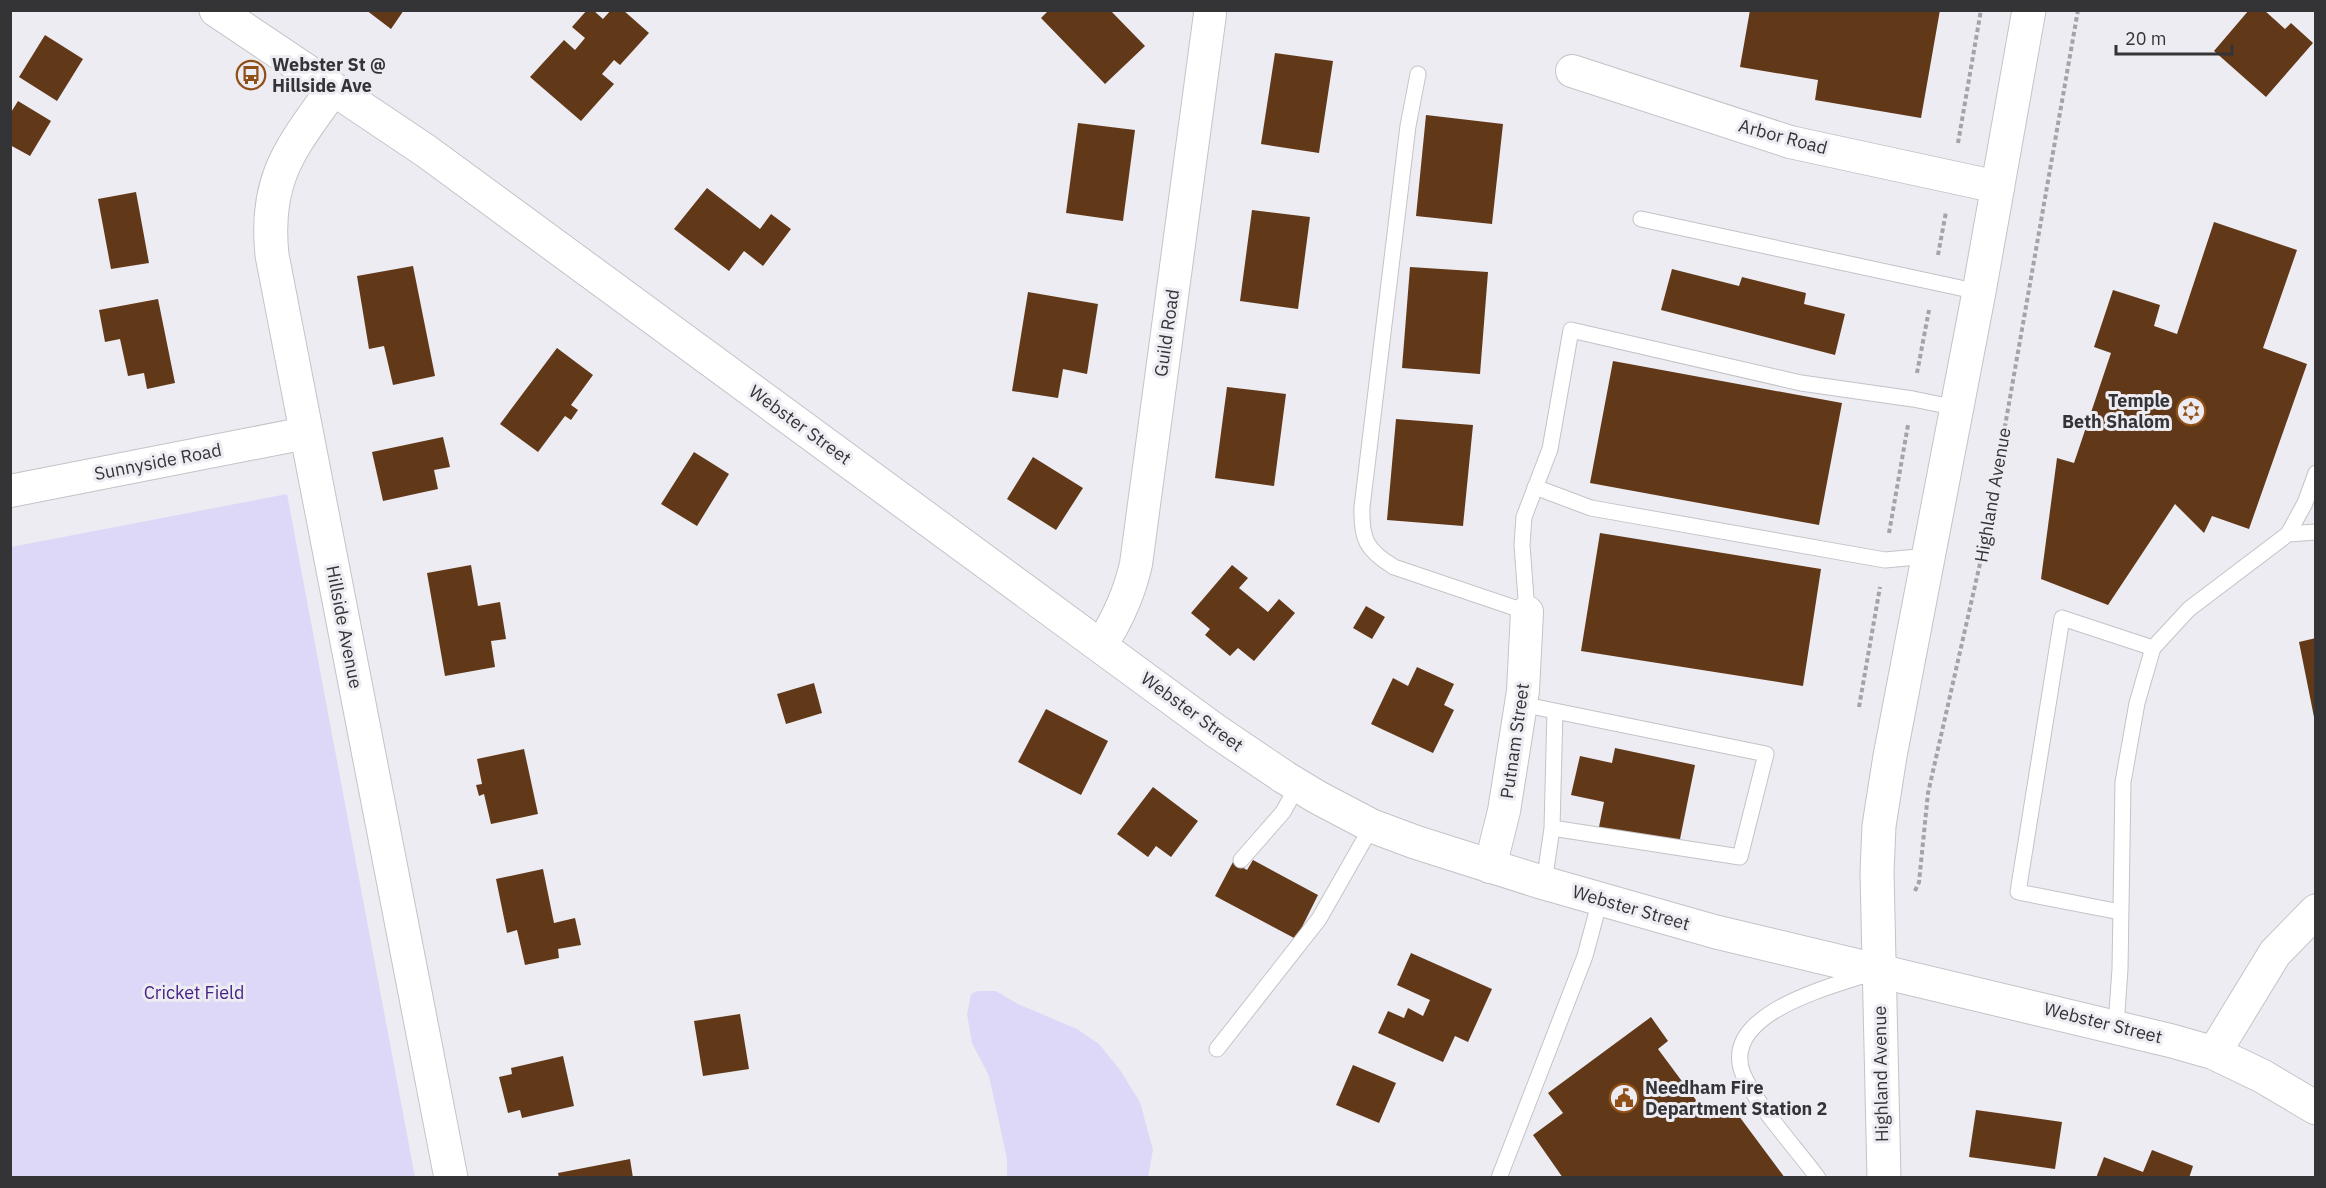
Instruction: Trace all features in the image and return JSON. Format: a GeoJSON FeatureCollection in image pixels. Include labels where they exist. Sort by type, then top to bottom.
{"type":"FeatureCollection","features":[{"type":"Feature","properties":{"kind":"street","name":"Webster Street"},"geometry":{"type":"LineString","coordinates":[[216,10],[434,158],[1216,731],[1298,785],[1372,826],[1544,884],[1705,929],[2116,1026],[2214,1053],[2262,1076],[2316,1108]]}},
{"type":"Feature","properties":{"kind":"street","name":"Highland Avenue"},"geometry":{"type":"LineString","coordinates":[[1884,1178],[1877,856],[1879,826],[1893,739],[1979,291],[2029,10]]}},
{"type":"Feature","properties":{"kind":"street","name":"Guild Road"},"geometry":{"type":"LineString","coordinates":[[1101,645],[1123,609],[1136,564],[1210,14]]}},
{"type":"Feature","properties":{"kind":"street","name":"Arbor Road"},"geometry":{"type":"LineString","coordinates":[[1572,71],[1790,142],[1998,187]]}},
{"type":"Feature","properties":{"kind":"street","name":"Hillside Avenue"},"geometry":{"type":"LineString","coordinates":[[333,89],[289,152],[278,177],[271,213],[272,247],[276,280],[452,1178]]}},
{"type":"Feature","properties":{"kind":"street","name":"Sunnyside Road"},"geometry":{"type":"LineString","coordinates":[[10,491],[306,433]]}},
{"type":"Feature","properties":{"kind":"street","name":"Putnam Street"},"geometry":{"type":"LineString","coordinates":[[1490,867],[1504,811],[1521,704],[1526,665],[1527,612]]}},
{"type":"Feature","properties":{"kind":"street"},"geometry":{"type":"LineString","coordinates":[[2214,1053],[2276,954],[2316,911]]}},
{"type":"Feature","properties":{"kind":"lane"},"geometry":{"type":"LineString","coordinates":[[1418,74],[1406,138],[1363,495],[1361,529],[1367,546],[1379,558],[1394,567],[1527,612],[1522,531],[1524,517],[1550,449],[1571,330],[1802,383],[1913,399],[1957,408]]}},
{"type":"Feature","properties":{"kind":"lane"},"geometry":{"type":"LineString","coordinates":[[1641,219],[1979,291]]}},
{"type":"Feature","properties":{"kind":"lane"},"geometry":{"type":"LineString","coordinates":[[2116,1026],[2120,969],[2122,782],[2137,703],[2153,648],[2189,609],[2288,534],[2305,503],[2316,473]]}},
{"type":"Feature","properties":{"kind":"lane"},"geometry":{"type":"LineString","coordinates":[[1535,487],[1591,508],[1885,560],[1929,556]]}},
{"type":"Feature","properties":{"kind":"lane"},"geometry":{"type":"LineString","coordinates":[[2288,534],[2316,532]]}},
{"type":"Feature","properties":{"kind":"lane"},"geometry":{"type":"LineString","coordinates":[[2120,912],[2018,892],[2062,618],[2153,648]]}},
{"type":"Feature","properties":{"kind":"lane"},"geometry":{"type":"LineString","coordinates":[[1521,704],[1766,754],[1740,857],[1552,828]]}},
{"type":"Feature","properties":{"kind":"lane"},"geometry":{"type":"LineString","coordinates":[[1544,884],[1552,828],[1555,711]]}},
{"type":"Feature","properties":{"kind":"lane"},"geometry":{"type":"LineString","coordinates":[[1241,860],[1283,812],[1298,785]]}},
{"type":"Feature","properties":{"kind":"lane"},"geometry":{"type":"LineString","coordinates":[[1217,1049],[1319,919],[1372,826]]}},
{"type":"Feature","properties":{"kind":"lane"},"geometry":{"type":"LineString","coordinates":[[1498,1178],[1585,956],[1600,900]]}},
{"type":"Feature","properties":{"kind":"lane"},"geometry":{"type":"LineString","coordinates":[[1818,1178],[1749,1085],[1741,1063],[1741,1047],[1749,1033],[1782,1006],[1800,997],[1879,971]]}},
{"type":"Feature","properties":{"kind":"path","name":"Highland Avenue"},"geometry":{"type":"LineString","coordinates":[[1915,892],[1919,882],[1932,770],[1985,537],[2078,10]]}},
{"type":"Feature","properties":{"kind":"green space","name":"Cricket Field"},"geometry":{"type":"Polygon","coordinates":[[[287,494],[415,1177],[11,1177],[11,547],[287,494]]]}},
{"type":"Feature","properties":{"kind":"green space"},"geometry":{"type":"Polygon","coordinates":[[[978,991],[996,991],[1018,1004],[1077,1029],[1099,1044],[1120,1070],[1140,1102],[1153,1150],[1148,1177],[1007,1177],[1007,1159],[989,1076],[972,1043],[967,1014],[971,994],[978,991]]]}},
{"type":"Feature","properties":{"kind":"building"},"geometry":{"type":"Polygon","coordinates":[[[366,10],[404,10],[391,29],[366,10]]]}},
{"type":"Feature","properties":{"kind":"building"},"geometry":{"type":"Polygon","coordinates":[[[587,10],[593,10],[603,19],[611,10],[623,10],[649,33],[620,65],[614,60],[602,74],[614,84],[581,121],[530,77],[564,40],[575,50],[585,38],[572,27],[587,10]]]}},
{"type":"Feature","properties":{"kind":"building"},"geometry":{"type":"Polygon","coordinates":[[[1049,10],[1110,10],[1145,46],[1105,84],[1041,18],[1049,10]]]}},
{"type":"Feature","properties":{"kind":"building"},"geometry":{"type":"Polygon","coordinates":[[[1750,10],[1940,10],[1921,118],[1815,100],[1818,80],[1740,67],[1750,10]]]}},
{"type":"Feature","properties":{"kind":"building"},"geometry":{"type":"Polygon","coordinates":[[[2249,10],[2264,10],[2285,29],[2291,23],[2313,43],[2266,97],[2214,51],[2249,10]]]}},
{"type":"Feature","properties":{"kind":"building"},"geometry":{"type":"Polygon","coordinates":[[[45,35],[83,59],[57,101],[19,77],[45,35]]]}},
{"type":"Feature","properties":{"kind":"building"},"geometry":{"type":"Polygon","coordinates":[[[1275,53],[1333,61],[1319,153],[1261,144],[1275,53]]]}},
{"type":"Feature","properties":{"kind":"building"},"geometry":{"type":"Polygon","coordinates":[[[18,101],[51,121],[30,156],[10,145],[10,114],[18,101]]]}},
{"type":"Feature","properties":{"kind":"building"},"geometry":{"type":"Polygon","coordinates":[[[1426,115],[1503,124],[1492,224],[1416,216],[1426,115]]]}},
{"type":"Feature","properties":{"kind":"building"},"geometry":{"type":"Polygon","coordinates":[[[1078,123],[1135,130],[1123,221],[1066,213],[1078,123]]]}},
{"type":"Feature","properties":{"kind":"building"},"geometry":{"type":"Polygon","coordinates":[[[707,188],[760,229],[771,214],[791,229],[763,266],[744,251],[729,271],[674,229],[707,188]]]}},
{"type":"Feature","properties":{"kind":"building"},"geometry":{"type":"Polygon","coordinates":[[[136,192],[149,263],[111,269],[98,199],[136,192]]]}},
{"type":"Feature","properties":{"kind":"building"},"geometry":{"type":"Polygon","coordinates":[[[1252,210],[1310,217],[1298,309],[1240,301],[1252,210]]]}},
{"type":"Feature","properties":{"kind":"building","name":"Temple Beth Shalom"},"geometry":{"type":"Polygon","coordinates":[[[2214,222],[2297,250],[2263,348],[2307,364],[2249,529],[2212,516],[2204,533],[2175,504],[2108,605],[2041,579],[2057,458],[2074,463],[2111,353],[2094,347],[2113,290],[2160,305],[2154,326],[2177,334],[2214,222]]]}},
{"type":"Feature","properties":{"kind":"building"},"geometry":{"type":"Polygon","coordinates":[[[413,266],[435,376],[393,385],[384,346],[369,349],[357,276],[413,266]]]}},
{"type":"Feature","properties":{"kind":"building"},"geometry":{"type":"Polygon","coordinates":[[[1410,267],[1488,272],[1480,374],[1402,368],[1410,267]]]}},
{"type":"Feature","properties":{"kind":"building"},"geometry":{"type":"Polygon","coordinates":[[[1672,269],[1739,286],[1742,277],[1806,293],[1804,304],[1845,314],[1835,355],[1661,310],[1672,269]]]}},
{"type":"Feature","properties":{"kind":"building"},"geometry":{"type":"Polygon","coordinates":[[[1028,292],[1098,304],[1087,374],[1063,369],[1058,398],[1012,391],[1028,292]]]}},
{"type":"Feature","properties":{"kind":"building"},"geometry":{"type":"Polygon","coordinates":[[[158,299],[175,383],[147,389],[144,373],[128,376],[120,339],[105,342],[99,310],[158,299]]]}},
{"type":"Feature","properties":{"kind":"building"},"geometry":{"type":"Polygon","coordinates":[[[557,348],[593,375],[571,405],[578,410],[571,420],[565,416],[538,452],[500,424],[557,348]]]}},
{"type":"Feature","properties":{"kind":"building"},"geometry":{"type":"Polygon","coordinates":[[[1613,361],[1842,403],[1819,525],[1590,483],[1613,361]]]}},
{"type":"Feature","properties":{"kind":"building"},"geometry":{"type":"Polygon","coordinates":[[[1227,387],[1286,394],[1274,486],[1215,478],[1227,387]]]}},
{"type":"Feature","properties":{"kind":"building"},"geometry":{"type":"Polygon","coordinates":[[[1396,419],[1473,425],[1463,526],[1387,520],[1396,419]]]}},
{"type":"Feature","properties":{"kind":"building"},"geometry":{"type":"Polygon","coordinates":[[[443,437],[450,467],[434,470],[438,489],[383,501],[372,452],[443,437]]]}},
{"type":"Feature","properties":{"kind":"building"},"geometry":{"type":"Polygon","coordinates":[[[694,452],[729,474],[697,526],[661,504],[694,452]]]}},
{"type":"Feature","properties":{"kind":"building"},"geometry":{"type":"Polygon","coordinates":[[[1033,457],[1083,488],[1056,530],[1007,499],[1033,457]]]}},
{"type":"Feature","properties":{"kind":"building"},"geometry":{"type":"Polygon","coordinates":[[[1600,533],[1821,569],[1803,686],[1581,651],[1600,533]]]}},
{"type":"Feature","properties":{"kind":"building"},"geometry":{"type":"Polygon","coordinates":[[[471,565],[478,606],[500,602],[506,639],[491,641],[495,667],[445,676],[427,573],[471,565]]]}},
{"type":"Feature","properties":{"kind":"building"},"geometry":{"type":"Polygon","coordinates":[[[1232,565],[1248,578],[1239,588],[1268,612],[1279,599],[1295,613],[1254,661],[1238,648],[1230,656],[1205,635],[1210,629],[1191,613],[1232,565]]]}},
{"type":"Feature","properties":{"kind":"building"},"geometry":{"type":"Polygon","coordinates":[[[1366,606],[1385,617],[1372,639],[1353,628],[1366,606]]]}},
{"type":"Feature","properties":{"kind":"building"},"geometry":{"type":"Polygon","coordinates":[[[2316,638],[2316,717],[2314,717],[2299,642],[2316,638]]]}},
{"type":"Feature","properties":{"kind":"building"},"geometry":{"type":"Polygon","coordinates":[[[1417,667],[1454,684],[1444,705],[1454,710],[1433,753],[1371,724],[1393,678],[1408,686],[1417,667]]]}},
{"type":"Feature","properties":{"kind":"building"},"geometry":{"type":"Polygon","coordinates":[[[814,683],[822,713],[786,724],[777,694],[814,683]]]}},
{"type":"Feature","properties":{"kind":"building"},"geometry":{"type":"Polygon","coordinates":[[[1046,709],[1108,741],[1081,795],[1018,762],[1046,709]]]}},
{"type":"Feature","properties":{"kind":"building"},"geometry":{"type":"Polygon","coordinates":[[[1615,748],[1695,765],[1679,844],[1599,827],[1604,802],[1571,795],[1580,756],[1612,763],[1615,748]]]}},
{"type":"Feature","properties":{"kind":"building"},"geometry":{"type":"Polygon","coordinates":[[[524,749],[538,814],[491,824],[484,794],[479,796],[476,785],[482,784],[477,759],[524,749]]]}},
{"type":"Feature","properties":{"kind":"building"},"geometry":{"type":"Polygon","coordinates":[[[1153,787],[1198,821],[1171,857],[1156,846],[1148,857],[1117,834],[1153,787]]]}},
{"type":"Feature","properties":{"kind":"building"},"geometry":{"type":"Polygon","coordinates":[[[1253,860],[1318,895],[1296,939],[1215,896],[1233,862],[1247,870],[1253,860]]]}},
{"type":"Feature","properties":{"kind":"building"},"geometry":{"type":"Polygon","coordinates":[[[543,869],[554,923],[575,918],[581,945],[558,949],[559,958],[525,965],[517,930],[507,933],[496,879],[543,869]]]}},
{"type":"Feature","properties":{"kind":"building"},"geometry":{"type":"Polygon","coordinates":[[[1411,953],[1492,989],[1468,1042],[1455,1036],[1443,1062],[1378,1033],[1388,1011],[1404,1018],[1408,1008],[1423,1016],[1430,1000],[1397,985],[1411,953]]]}},
{"type":"Feature","properties":{"kind":"building"},"geometry":{"type":"Polygon","coordinates":[[[740,1014],[749,1069],[703,1076],[694,1021],[740,1014]]]}},
{"type":"Feature","properties":{"kind":"building","name":"Needham Fire Department Station 2"},"geometry":{"type":"Polygon","coordinates":[[[1651,1017],[1668,1041],[1658,1049],[1710,1119],[1730,1104],[1785,1178],[1563,1178],[1533,1135],[1563,1113],[1548,1093],[1651,1017]]]}},
{"type":"Feature","properties":{"kind":"building"},"geometry":{"type":"Polygon","coordinates":[[[563,1056],[574,1106],[522,1118],[520,1110],[508,1113],[499,1077],[512,1074],[511,1068],[563,1056]]]}},
{"type":"Feature","properties":{"kind":"building"},"geometry":{"type":"Polygon","coordinates":[[[1353,1065],[1396,1083],[1379,1123],[1336,1105],[1353,1065]]]}},
{"type":"Feature","properties":{"kind":"building"},"geometry":{"type":"Polygon","coordinates":[[[1976,1110],[2062,1122],[2055,1169],[1969,1157],[1976,1110]]]}},
{"type":"Feature","properties":{"kind":"building"},"geometry":{"type":"Polygon","coordinates":[[[2152,1150],[2193,1166],[2189,1178],[2096,1178],[2104,1157],[2143,1172],[2152,1150]]]}},
{"type":"Feature","properties":{"kind":"building"},"geometry":{"type":"Polygon","coordinates":[[[630,1159],[633,1178],[559,1178],[558,1173],[630,1159]]]}},
{"type":"Feature","properties":{"kind":"place","name":"Webster St @ Hillside Ave"},"geometry":{"type":"Point","coordinates":[251,75]}},
{"type":"Feature","properties":{"kind":"place","name":"Temple Beth Shalom"},"geometry":{"type":"Point","coordinates":[2191,411]}},
{"type":"Feature","properties":{"kind":"place","name":"Needham Fire Department Station 2"},"geometry":{"type":"Point","coordinates":[1624,1098]}}]}
